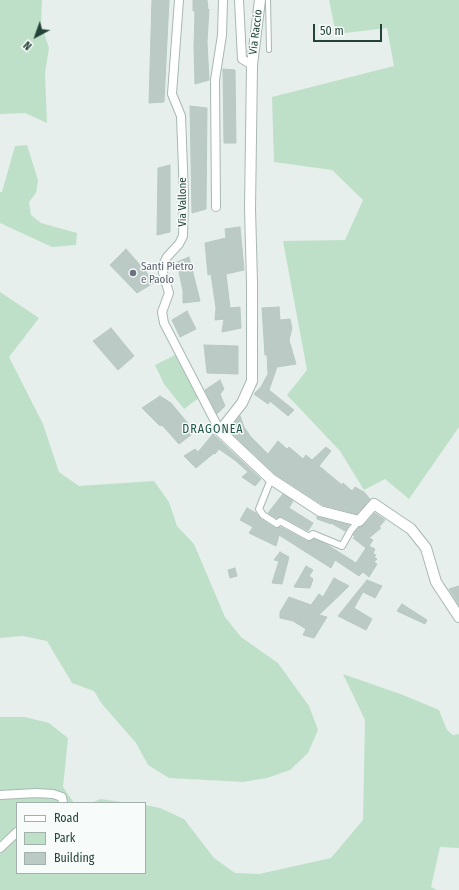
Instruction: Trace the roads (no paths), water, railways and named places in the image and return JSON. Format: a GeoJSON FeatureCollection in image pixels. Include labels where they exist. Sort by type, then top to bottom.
{"type":"FeatureCollection","features":[{"type":"Feature","properties":{"kind":"street","name":"Via Vallone"},"geometry":{"type":"LineString","coordinates":[[179,0],[172,94],[181,116],[184,195],[183,236],[179,244],[167,257],[163,265],[163,273],[169,294],[162,312],[164,323],[220,431],[270,479],[320,511],[359,521]]}},
{"type":"Feature","properties":{"kind":"street"},"geometry":{"type":"LineString","coordinates":[[216,207],[215,80],[222,35],[223,0]]}},
{"type":"Feature","properties":{"kind":"street"},"geometry":{"type":"LineString","coordinates":[[220,431],[242,403],[252,381],[250,209],[252,65],[242,59],[239,0]]}},
{"type":"Feature","properties":{"kind":"street","name":"Via Raccio"},"geometry":{"type":"LineString","coordinates":[[252,65],[260,0]]}},
{"type":"Feature","properties":{"kind":"street"},"geometry":{"type":"LineString","coordinates":[[270,479],[259,509],[263,515],[277,524],[280,521],[309,537],[313,534],[342,546],[351,530],[374,504],[411,529],[426,548],[436,582],[459,618]]}},
{"type":"Feature","properties":{"kind":"street"},"geometry":{"type":"LineString","coordinates":[[0,795],[36,793],[53,794],[62,797],[63,802]]}},
{"type":"Feature","properties":{"kind":"street"},"geometry":{"type":"LineString","coordinates":[[0,848],[16,833]]}},
{"type":"Feature","properties":{"kind":"lane"},"geometry":{"type":"LineString","coordinates":[[268,0],[269,50]]}},
{"type":"Feature","properties":{"kind":"place","name":"Santi Pietro e Paolo"},"geometry":{"type":"Point","coordinates":[133,273]}},
{"type":"Feature","properties":{"kind":"district","name":"DRAGONEA"},"geometry":{"type":"Point","coordinates":[213,430]}}]}
